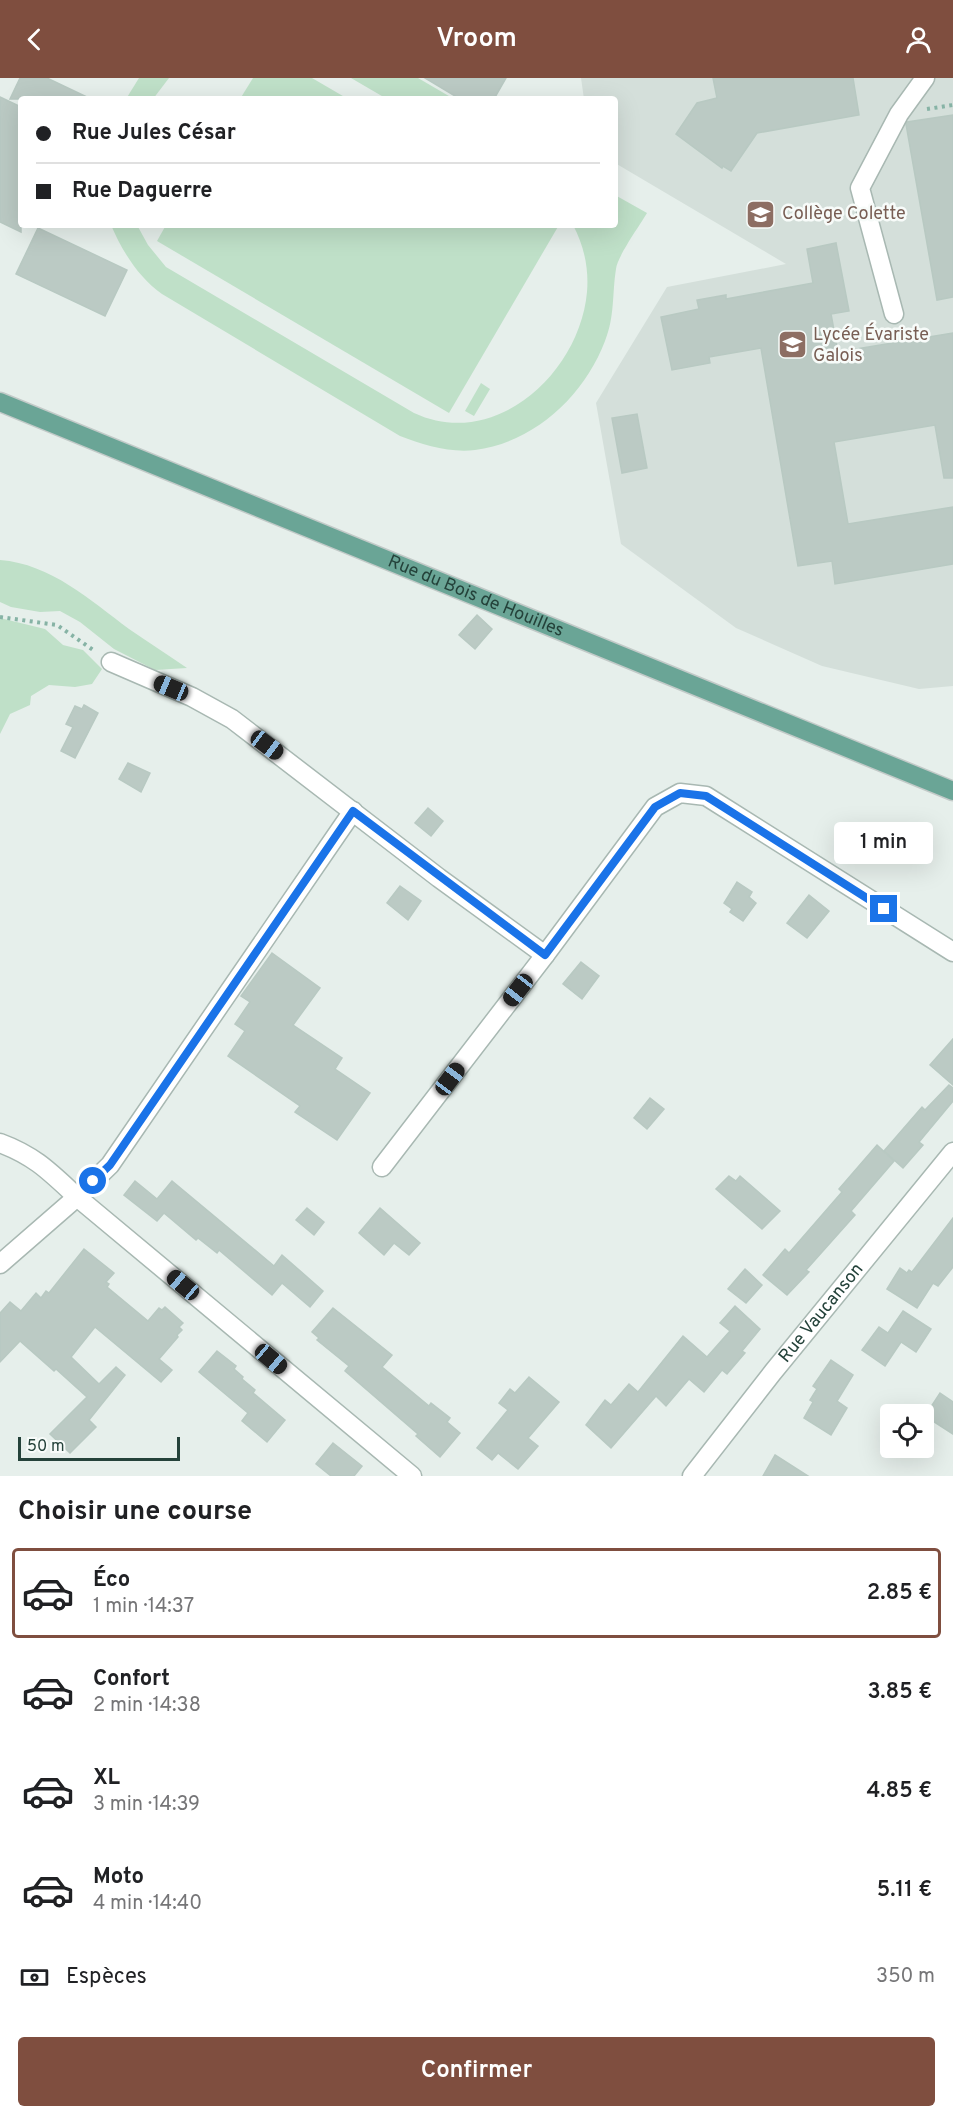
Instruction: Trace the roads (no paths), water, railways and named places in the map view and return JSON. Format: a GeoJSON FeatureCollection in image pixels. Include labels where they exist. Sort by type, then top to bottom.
{"type":"FeatureCollection","features":[{"type":"Feature","properties":{"kind":"main road","name":"Rue du Bois de Houilles"},"geometry":{"type":"LineString","coordinates":[[0,402],[953,790]]}},
{"type":"Feature","properties":{"kind":"street"},"geometry":{"type":"LineString","coordinates":[[894,314],[860,188],[899,114],[925,78]]}},
{"type":"Feature","properties":{"kind":"street"},"geometry":{"type":"LineString","coordinates":[[111,662],[192,696],[232,719],[545,955]]}},
{"type":"Feature","properties":{"kind":"street"},"geometry":{"type":"LineString","coordinates":[[382,1167],[655,807],[680,793],[706,796],[953,952]]}},
{"type":"Feature","properties":{"kind":"street"},"geometry":{"type":"LineString","coordinates":[[0,1264],[110,1165],[353,811]]}},
{"type":"Feature","properties":{"kind":"street"},"geometry":{"type":"LineString","coordinates":[[0,1143],[24,1152],[44,1166],[77,1197],[412,1476]]}},
{"type":"Feature","properties":{"kind":"street","name":"Rue Vaucanson"},"geometry":{"type":"LineString","coordinates":[[702,1473],[773,1372],[953,1152]]}},
{"type":"Feature","properties":{"kind":"place","name":"Collège Colette"},"geometry":{"type":"Point","coordinates":[761,214]}},
{"type":"Feature","properties":{"kind":"place","name":"Lycée Évariste Galois"},"geometry":{"type":"Point","coordinates":[792,345]}}]}
